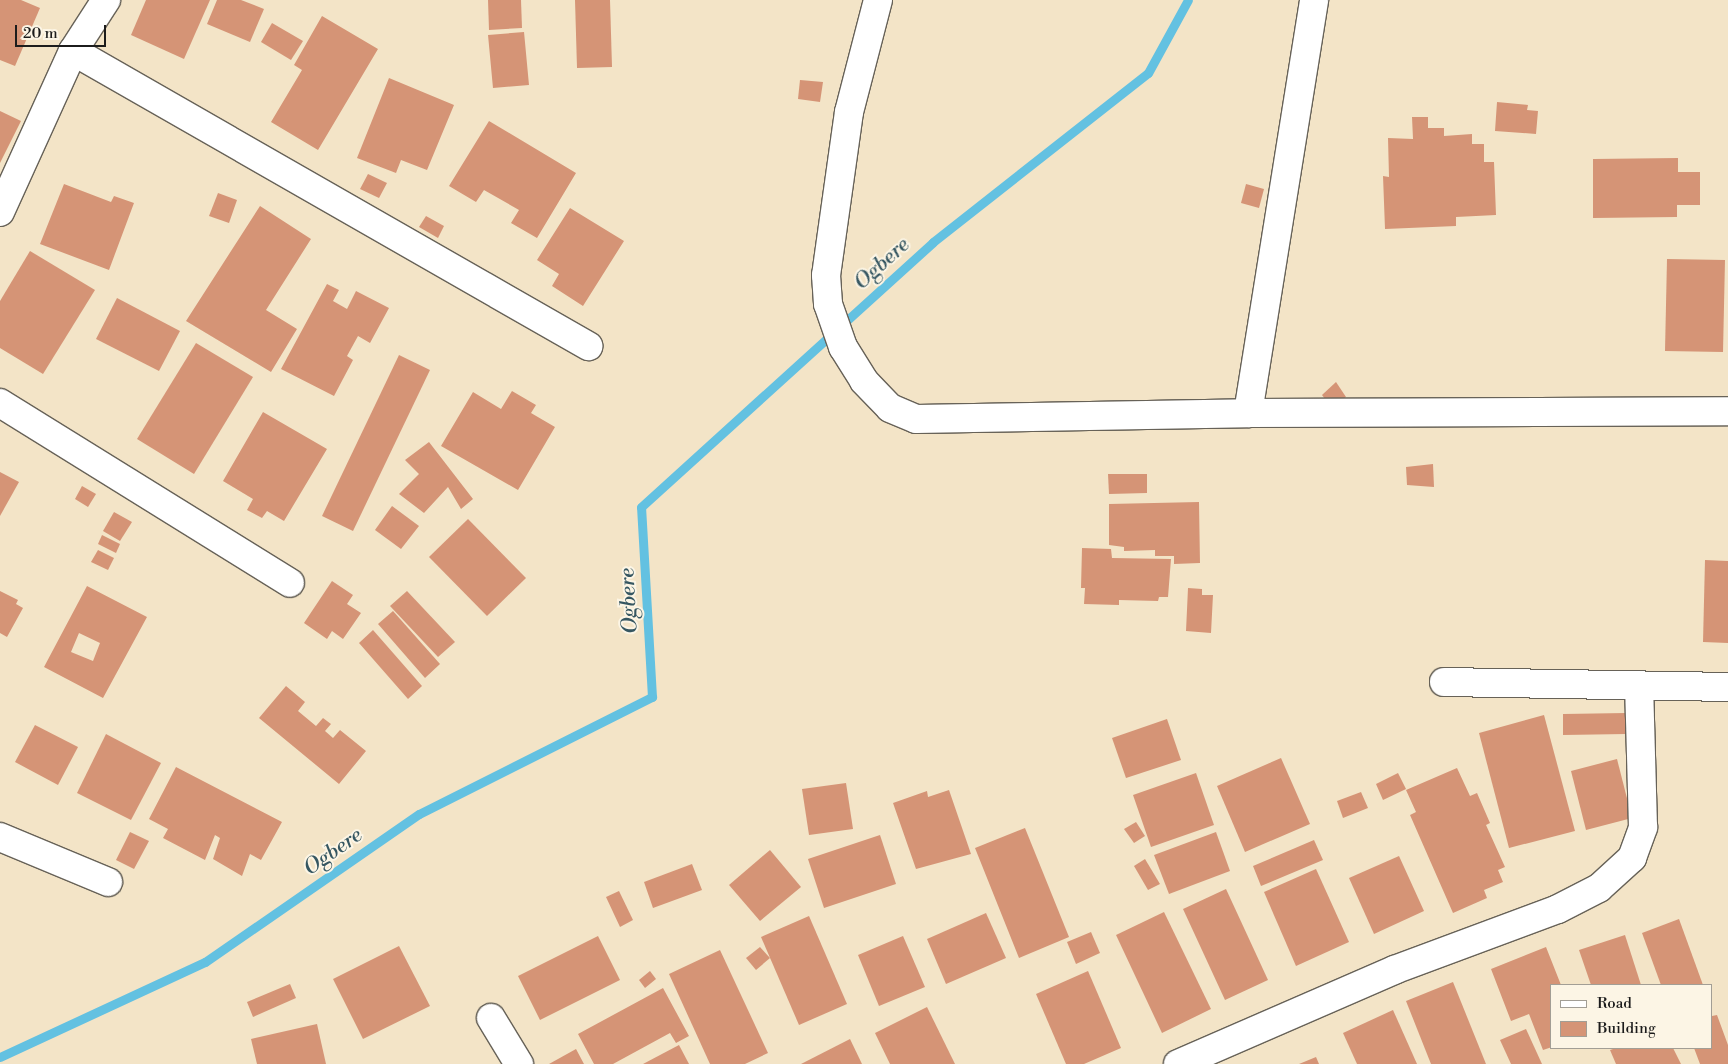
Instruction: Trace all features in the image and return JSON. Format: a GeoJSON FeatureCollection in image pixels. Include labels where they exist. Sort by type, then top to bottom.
{"type":"FeatureCollection","features":[{"type":"Feature","properties":{"kind":"street"},"geometry":{"type":"LineString","coordinates":[[0,212],[73,51],[106,0]]}},
{"type":"Feature","properties":{"kind":"street"},"geometry":{"type":"LineString","coordinates":[[878,0],[849,112],[826,275],[828,304],[842,347],[864,381],[890,408],[916,419],[1248,412],[1728,412]]}},
{"type":"Feature","properties":{"kind":"street"},"geometry":{"type":"LineString","coordinates":[[1248,412],[1314,0]]}},
{"type":"Feature","properties":{"kind":"street"},"geometry":{"type":"LineString","coordinates":[[73,51],[588,346]]}},
{"type":"Feature","properties":{"kind":"street"},"geometry":{"type":"LineString","coordinates":[[0,403],[290,583]]}},
{"type":"Feature","properties":{"kind":"street"},"geometry":{"type":"LineString","coordinates":[[1444,682],[1728,687]]}},
{"type":"Feature","properties":{"kind":"street"},"geometry":{"type":"LineString","coordinates":[[1178,1064],[1394,970],[1558,909],[1599,888],[1632,858],[1643,827],[1638,686]]}},
{"type":"Feature","properties":{"kind":"street"},"geometry":{"type":"LineString","coordinates":[[0,837],[108,882]]}},
{"type":"Feature","properties":{"kind":"street"},"geometry":{"type":"LineString","coordinates":[[490,1018],[519,1064]]}},
{"type":"Feature","properties":{"kind":"building"},"geometry":{"type":"Polygon","coordinates":[[[0,0],[21,0],[40,8],[15,66],[0,60],[0,0]]]}},
{"type":"Feature","properties":{"kind":"building"},"geometry":{"type":"Polygon","coordinates":[[[146,0],[210,0],[184,59],[131,35],[146,0]]]}},
{"type":"Feature","properties":{"kind":"building"},"geometry":{"type":"Polygon","coordinates":[[[217,0],[241,0],[264,9],[250,42],[207,24],[217,0]]]}},
{"type":"Feature","properties":{"kind":"building"},"geometry":{"type":"Polygon","coordinates":[[[488,0],[521,0],[522,28],[489,30],[488,0]]]}},
{"type":"Feature","properties":{"kind":"building"},"geometry":{"type":"Polygon","coordinates":[[[575,0],[610,0],[612,67],[577,68],[575,0]]]}},
{"type":"Feature","properties":{"kind":"building"},"geometry":{"type":"Polygon","coordinates":[[[322,16],[378,49],[318,150],[271,122],[302,70],[294,65],[322,16]]]}},
{"type":"Feature","properties":{"kind":"building"},"geometry":{"type":"Polygon","coordinates":[[[272,23],[303,41],[291,60],[261,42],[272,23]]]}},
{"type":"Feature","properties":{"kind":"building"},"geometry":{"type":"Polygon","coordinates":[[[524,32],[529,85],[493,88],[488,35],[524,32]]]}},
{"type":"Feature","properties":{"kind":"building"},"geometry":{"type":"Polygon","coordinates":[[[389,78],[454,105],[427,170],[401,160],[396,173],[357,158],[389,78]]]}},
{"type":"Feature","properties":{"kind":"building"},"geometry":{"type":"Polygon","coordinates":[[[800,80],[823,82],[820,102],[798,99],[800,80]]]}},
{"type":"Feature","properties":{"kind":"building"},"geometry":{"type":"Polygon","coordinates":[[[1497,102],[1528,105],[1527,110],[1538,111],[1536,134],[1495,131],[1497,102]]]}},
{"type":"Feature","properties":{"kind":"building"},"geometry":{"type":"Polygon","coordinates":[[[0,111],[21,121],[0,163],[0,111]]]}},
{"type":"Feature","properties":{"kind":"building"},"geometry":{"type":"Polygon","coordinates":[[[1412,117],[1428,117],[1428,128],[1444,128],[1444,136],[1472,134],[1472,144],[1484,144],[1484,162],[1494,162],[1496,215],[1456,217],[1456,226],[1385,229],[1383,176],[1389,177],[1388,138],[1413,139],[1412,117]]]}},
{"type":"Feature","properties":{"kind":"building"},"geometry":{"type":"Polygon","coordinates":[[[489,121],[576,173],[537,238],[511,223],[519,210],[484,190],[476,202],[449,186],[489,121]]]}},
{"type":"Feature","properties":{"kind":"building"},"geometry":{"type":"Polygon","coordinates":[[[1678,158],[1678,172],[1700,172],[1700,205],[1677,205],[1677,217],[1593,218],[1593,159],[1678,158]]]}},
{"type":"Feature","properties":{"kind":"building"},"geometry":{"type":"Polygon","coordinates":[[[368,174],[387,183],[379,198],[360,189],[368,174]]]}},
{"type":"Feature","properties":{"kind":"building"},"geometry":{"type":"Polygon","coordinates":[[[64,184],[111,202],[114,196],[134,203],[109,270],[40,244],[64,184]]]}},
{"type":"Feature","properties":{"kind":"building"},"geometry":{"type":"Polygon","coordinates":[[[1246,184],[1264,189],[1259,208],[1241,203],[1246,184]]]}},
{"type":"Feature","properties":{"kind":"building"},"geometry":{"type":"Polygon","coordinates":[[[218,193],[237,200],[229,223],[209,216],[218,193]]]}},
{"type":"Feature","properties":{"kind":"building"},"geometry":{"type":"Polygon","coordinates":[[[260,206],[311,239],[266,310],[297,329],[271,372],[186,321],[260,206]]]}},
{"type":"Feature","properties":{"kind":"building"},"geometry":{"type":"Polygon","coordinates":[[[570,208],[624,241],[583,306],[552,286],[559,274],[537,260],[570,208]]]}},
{"type":"Feature","properties":{"kind":"building"},"geometry":{"type":"Polygon","coordinates":[[[426,216],[444,226],[438,238],[419,227],[426,216]]]}},
{"type":"Feature","properties":{"kind":"building"},"geometry":{"type":"Polygon","coordinates":[[[30,251],[95,290],[43,374],[0,348],[0,301],[30,251]]]}},
{"type":"Feature","properties":{"kind":"building"},"geometry":{"type":"Polygon","coordinates":[[[1667,259],[1725,260],[1723,352],[1665,351],[1667,259]]]}},
{"type":"Feature","properties":{"kind":"building"},"geometry":{"type":"Polygon","coordinates":[[[327,284],[339,290],[333,301],[347,309],[356,291],[389,308],[370,343],[358,336],[347,356],[353,360],[334,396],[281,369],[327,284]]]}},
{"type":"Feature","properties":{"kind":"building"},"geometry":{"type":"Polygon","coordinates":[[[117,298],[180,331],[159,371],[96,339],[117,298]]]}},
{"type":"Feature","properties":{"kind":"building"},"geometry":{"type":"Polygon","coordinates":[[[196,343],[253,377],[194,474],[137,439],[196,343]]]}},
{"type":"Feature","properties":{"kind":"building"},"geometry":{"type":"Polygon","coordinates":[[[399,355],[430,370],[353,531],[322,516],[399,355]]]}},
{"type":"Feature","properties":{"kind":"building"},"geometry":{"type":"Polygon","coordinates":[[[1336,382],[1346,397],[1331,407],[1322,395],[1336,382]]]}},
{"type":"Feature","properties":{"kind":"building"},"geometry":{"type":"Polygon","coordinates":[[[512,391],[536,405],[531,413],[555,427],[518,490],[441,446],[473,392],[501,409],[512,391]]]}},
{"type":"Feature","properties":{"kind":"building"},"geometry":{"type":"Polygon","coordinates":[[[263,412],[327,449],[284,521],[267,511],[262,518],[247,510],[253,499],[223,481],[263,412]]]}},
{"type":"Feature","properties":{"kind":"building"},"geometry":{"type":"Polygon","coordinates":[[[429,442],[473,499],[461,509],[448,487],[424,513],[399,494],[419,474],[405,460],[429,442]]]}},
{"type":"Feature","properties":{"kind":"building"},"geometry":{"type":"Polygon","coordinates":[[[1433,464],[1434,487],[1407,485],[1406,467],[1433,464]]]}},
{"type":"Feature","properties":{"kind":"building"},"geometry":{"type":"Polygon","coordinates":[[[0,472],[19,482],[0,516],[0,472]]]}},
{"type":"Feature","properties":{"kind":"building"},"geometry":{"type":"Polygon","coordinates":[[[1108,474],[1147,474],[1147,493],[1109,494],[1108,474]]]}},
{"type":"Feature","properties":{"kind":"building"},"geometry":{"type":"Polygon","coordinates":[[[82,486],[96,494],[88,507],[75,499],[82,486]]]}},
{"type":"Feature","properties":{"kind":"building"},"geometry":{"type":"Polygon","coordinates":[[[1199,502],[1200,563],[1174,564],[1174,556],[1155,556],[1155,550],[1124,551],[1124,547],[1109,545],[1109,504],[1199,502]]]}},
{"type":"Feature","properties":{"kind":"building"},"geometry":{"type":"Polygon","coordinates":[[[392,506],[419,526],[401,549],[375,530],[392,506]]]}},
{"type":"Feature","properties":{"kind":"building"},"geometry":{"type":"Polygon","coordinates":[[[114,512],[132,522],[120,541],[103,531],[114,512]]]}},
{"type":"Feature","properties":{"kind":"building"},"geometry":{"type":"Polygon","coordinates":[[[468,519],[526,578],[487,616],[429,557],[468,519]]]}},
{"type":"Feature","properties":{"kind":"building"},"geometry":{"type":"Polygon","coordinates":[[[102,535],[120,544],[116,553],[98,544],[102,535]]]}},
{"type":"Feature","properties":{"kind":"building"},"geometry":{"type":"Polygon","coordinates":[[[1082,548],[1111,549],[1112,558],[1171,559],[1168,597],[1159,597],[1158,601],[1119,600],[1119,605],[1084,604],[1085,588],[1081,588],[1082,548]]]}},
{"type":"Feature","properties":{"kind":"building"},"geometry":{"type":"Polygon","coordinates":[[[98,550],[114,558],[108,570],[91,562],[98,550]]]}},
{"type":"Feature","properties":{"kind":"building"},"geometry":{"type":"Polygon","coordinates":[[[1705,560],[1728,561],[1728,643],[1703,642],[1705,560]]]}},
{"type":"Feature","properties":{"kind":"building"},"geometry":{"type":"Polygon","coordinates":[[[332,581],[353,595],[347,604],[361,613],[343,639],[332,631],[327,639],[304,623],[332,581]]]}},
{"type":"Feature","properties":{"kind":"building"},"geometry":{"type":"Polygon","coordinates":[[[87,586],[147,617],[103,698],[44,667],[87,586]],[[79,633],[71,652],[93,661],[100,643],[79,633]]]}},
{"type":"Feature","properties":{"kind":"building"},"geometry":{"type":"Polygon","coordinates":[[[1188,588],[1202,589],[1202,595],[1213,595],[1211,633],[1186,631],[1188,588]]]}},
{"type":"Feature","properties":{"kind":"building"},"geometry":{"type":"Polygon","coordinates":[[[0,591],[18,600],[16,604],[23,608],[7,637],[0,633],[0,591]]]}},
{"type":"Feature","properties":{"kind":"building"},"geometry":{"type":"Polygon","coordinates":[[[407,591],[455,642],[438,657],[390,606],[407,591]]]}},
{"type":"Feature","properties":{"kind":"building"},"geometry":{"type":"Polygon","coordinates":[[[393,611],[440,664],[425,678],[378,624],[393,611]]]}},
{"type":"Feature","properties":{"kind":"building"},"geometry":{"type":"Polygon","coordinates":[[[373,630],[422,686],[408,699],[359,643],[373,630]]]}},
{"type":"Feature","properties":{"kind":"building"},"geometry":{"type":"Polygon","coordinates":[[[286,686],[305,702],[298,711],[316,726],[323,718],[331,724],[325,731],[333,738],[340,730],[366,751],[339,784],[259,718],[286,686]]]}},
{"type":"Feature","properties":{"kind":"building"},"geometry":{"type":"Polygon","coordinates":[[[1626,713],[1626,734],[1563,735],[1563,714],[1626,713]]]}},
{"type":"Feature","properties":{"kind":"building"},"geometry":{"type":"Polygon","coordinates":[[[1544,715],[1575,831],[1509,848],[1479,733],[1544,715]]]}},
{"type":"Feature","properties":{"kind":"building"},"geometry":{"type":"Polygon","coordinates":[[[1167,719],[1181,760],[1126,778],[1112,738],[1167,719]]]}},
{"type":"Feature","properties":{"kind":"building"},"geometry":{"type":"Polygon","coordinates":[[[35,725],[78,747],[58,785],[15,762],[35,725]]]}},
{"type":"Feature","properties":{"kind":"building"},"geometry":{"type":"Polygon","coordinates":[[[106,734],[161,763],[131,820],[77,793],[106,734]]]}},
{"type":"Feature","properties":{"kind":"building"},"geometry":{"type":"Polygon","coordinates":[[[1281,758],[1310,824],[1245,852],[1217,786],[1281,758]]]}},
{"type":"Feature","properties":{"kind":"building"},"geometry":{"type":"Polygon","coordinates":[[[1617,759],[1632,818],[1586,830],[1571,771],[1617,759]]]}},
{"type":"Feature","properties":{"kind":"building"},"geometry":{"type":"Polygon","coordinates":[[[176,767],[282,822],[261,860],[250,854],[242,876],[213,859],[220,838],[215,835],[205,860],[163,838],[168,829],[149,819],[176,767]]]}},
{"type":"Feature","properties":{"kind":"building"},"geometry":{"type":"Polygon","coordinates":[[[1457,768],[1470,796],[1477,793],[1490,823],[1486,825],[1505,867],[1498,870],[1503,882],[1484,890],[1487,898],[1453,913],[1410,815],[1416,812],[1406,790],[1457,768]]]}},
{"type":"Feature","properties":{"kind":"building"},"geometry":{"type":"Polygon","coordinates":[[[1196,773],[1214,825],[1151,847],[1133,795],[1196,773]]]}},
{"type":"Feature","properties":{"kind":"building"},"geometry":{"type":"Polygon","coordinates":[[[1398,773],[1406,789],[1383,800],[1376,784],[1398,773]]]}},
{"type":"Feature","properties":{"kind":"building"},"geometry":{"type":"Polygon","coordinates":[[[846,783],[853,829],[809,835],[802,789],[846,783]]]}},
{"type":"Feature","properties":{"kind":"building"},"geometry":{"type":"Polygon","coordinates":[[[949,790],[971,854],[916,869],[893,803],[927,791],[928,797],[949,790]]]}},
{"type":"Feature","properties":{"kind":"building"},"geometry":{"type":"Polygon","coordinates":[[[1361,792],[1368,808],[1343,818],[1337,801],[1361,792]]]}},
{"type":"Feature","properties":{"kind":"building"},"geometry":{"type":"Polygon","coordinates":[[[1136,822],[1145,836],[1134,843],[1124,829],[1136,822]]]}},
{"type":"Feature","properties":{"kind":"building"},"geometry":{"type":"Polygon","coordinates":[[[1025,828],[1069,937],[1019,958],[975,848],[1025,828]]]}},
{"type":"Feature","properties":{"kind":"building"},"geometry":{"type":"Polygon","coordinates":[[[130,832],[149,841],[134,869],[116,860],[130,832]]]}},
{"type":"Feature","properties":{"kind":"building"},"geometry":{"type":"Polygon","coordinates":[[[1216,832],[1230,871],[1169,894],[1154,855],[1216,832]]]}},
{"type":"Feature","properties":{"kind":"building"},"geometry":{"type":"Polygon","coordinates":[[[880,835],[896,884],[824,908],[808,859],[880,835]]]}},
{"type":"Feature","properties":{"kind":"building"},"geometry":{"type":"Polygon","coordinates":[[[1314,840],[1323,860],[1261,886],[1253,866],[1314,840]]]}},
{"type":"Feature","properties":{"kind":"building"},"geometry":{"type":"Polygon","coordinates":[[[770,850],[801,887],[760,921],[729,885],[770,850]]]}},
{"type":"Feature","properties":{"kind":"building"},"geometry":{"type":"Polygon","coordinates":[[[1399,856],[1424,911],[1374,934],[1349,878],[1399,856]]]}},
{"type":"Feature","properties":{"kind":"building"},"geometry":{"type":"Polygon","coordinates":[[[1145,859],[1160,884],[1148,890],[1134,866],[1145,859]]]}},
{"type":"Feature","properties":{"kind":"building"},"geometry":{"type":"Polygon","coordinates":[[[692,864],[702,890],[653,908],[644,882],[692,864]]]}},
{"type":"Feature","properties":{"kind":"building"},"geometry":{"type":"Polygon","coordinates":[[[1316,869],[1349,942],[1296,966],[1264,892],[1316,869]]]}},
{"type":"Feature","properties":{"kind":"building"},"geometry":{"type":"Polygon","coordinates":[[[1226,889],[1268,980],[1225,1000],[1183,909],[1226,889]]]}},
{"type":"Feature","properties":{"kind":"building"},"geometry":{"type":"Polygon","coordinates":[[[619,891],[633,920],[620,927],[606,897],[619,891]]]}},
{"type":"Feature","properties":{"kind":"building"},"geometry":{"type":"Polygon","coordinates":[[[1164,912],[1211,1009],[1162,1033],[1116,935],[1164,912]]]}},
{"type":"Feature","properties":{"kind":"building"},"geometry":{"type":"Polygon","coordinates":[[[986,913],[1006,958],[946,984],[927,939],[986,913]]]}},
{"type":"Feature","properties":{"kind":"building"},"geometry":{"type":"Polygon","coordinates":[[[809,916],[847,1004],[799,1025],[761,937],[809,916]]]}},
{"type":"Feature","properties":{"kind":"building"},"geometry":{"type":"Polygon","coordinates":[[[1679,919],[1703,984],[1661,984],[1642,933],[1679,919]]]}},
{"type":"Feature","properties":{"kind":"building"},"geometry":{"type":"Polygon","coordinates":[[[1091,932],[1100,953],[1076,964],[1067,942],[1091,932]]]}},
{"type":"Feature","properties":{"kind":"building"},"geometry":{"type":"Polygon","coordinates":[[[1625,935],[1641,984],[1591,984],[1579,950],[1625,935]]]}},
{"type":"Feature","properties":{"kind":"building"},"geometry":{"type":"Polygon","coordinates":[[[598,936],[620,980],[540,1020],[518,976],[598,936]]]}},
{"type":"Feature","properties":{"kind":"building"},"geometry":{"type":"Polygon","coordinates":[[[903,936],[925,987],[879,1006],[858,955],[903,936]]]}},
{"type":"Feature","properties":{"kind":"building"},"geometry":{"type":"Polygon","coordinates":[[[399,946],[430,1006],[363,1039],[333,979],[399,946]]]}},
{"type":"Feature","properties":{"kind":"building"},"geometry":{"type":"Polygon","coordinates":[[[760,947],[770,958],[756,970],[746,958],[760,947]]]}},
{"type":"Feature","properties":{"kind":"building"},"geometry":{"type":"Polygon","coordinates":[[[1546,947],[1561,984],[1550,984],[1550,1048],[1543,1050],[1529,1014],[1511,1021],[1491,969],[1546,947]]]}},
{"type":"Feature","properties":{"kind":"building"},"geometry":{"type":"Polygon","coordinates":[[[720,950],[768,1053],[745,1064],[710,1064],[669,974],[720,950]]]}},
{"type":"Feature","properties":{"kind":"building"},"geometry":{"type":"Polygon","coordinates":[[[650,971],[656,979],[645,988],[639,980],[650,971]]]}},
{"type":"Feature","properties":{"kind":"building"},"geometry":{"type":"Polygon","coordinates":[[[1088,971],[1121,1048],[1084,1064],[1066,1064],[1036,994],[1088,971]]]}},
{"type":"Feature","properties":{"kind":"building"},"geometry":{"type":"Polygon","coordinates":[[[1453,982],[1486,1064],[1431,1064],[1406,1001],[1453,982]]]}},
{"type":"Feature","properties":{"kind":"building"},"geometry":{"type":"Polygon","coordinates":[[[290,984],[296,998],[253,1017],[247,1002],[290,984]]]}},
{"type":"Feature","properties":{"kind":"building"},"geometry":{"type":"Polygon","coordinates":[[[663,988],[689,1036],[676,1043],[670,1033],[613,1064],[594,1064],[578,1034],[663,988]]]}},
{"type":"Feature","properties":{"kind":"building"},"geometry":{"type":"Polygon","coordinates":[[[927,1007],[955,1064],[890,1064],[875,1033],[927,1007]]]}},
{"type":"Feature","properties":{"kind":"building"},"geometry":{"type":"Polygon","coordinates":[[[1393,1010],[1417,1064],[1357,1064],[1343,1033],[1393,1010]]]}},
{"type":"Feature","properties":{"kind":"building"},"geometry":{"type":"Polygon","coordinates":[[[1717,1015],[1728,1045],[1728,1064],[1700,1064],[1694,1049],[1713,1049],[1713,1016],[1717,1015]]]}},
{"type":"Feature","properties":{"kind":"building"},"geometry":{"type":"Polygon","coordinates":[[[317,1024],[326,1064],[257,1064],[251,1039],[317,1024]]]}},
{"type":"Feature","properties":{"kind":"building"},"geometry":{"type":"Polygon","coordinates":[[[1526,1029],[1542,1064],[1511,1064],[1500,1040],[1526,1029]]]}},
{"type":"Feature","properties":{"kind":"building"},"geometry":{"type":"Polygon","coordinates":[[[850,1039],[862,1064],[801,1064],[850,1039]]]}},
{"type":"Feature","properties":{"kind":"building"},"geometry":{"type":"Polygon","coordinates":[[[679,1045],[689,1064],[643,1064],[679,1045]]]}},
{"type":"Feature","properties":{"kind":"building"},"geometry":{"type":"Polygon","coordinates":[[[576,1049],[584,1064],[549,1064],[576,1049]]]}},
{"type":"Feature","properties":{"kind":"building"},"geometry":{"type":"Polygon","coordinates":[[[1674,1049],[1681,1064],[1616,1064],[1610,1050],[1674,1049]]]}},
{"type":"Feature","properties":{"kind":"building"},"geometry":{"type":"Polygon","coordinates":[[[1316,1057],[1319,1064],[1299,1064],[1316,1057]]]}},
{"type":"Feature","properties":{"kind":"waterway","name":"Ogbere"},"geometry":{"type":"LineString","coordinates":[[0,1057],[205,962],[419,814],[652,697],[641,507],[933,242],[1148,73],[1188,0]]}}]}
